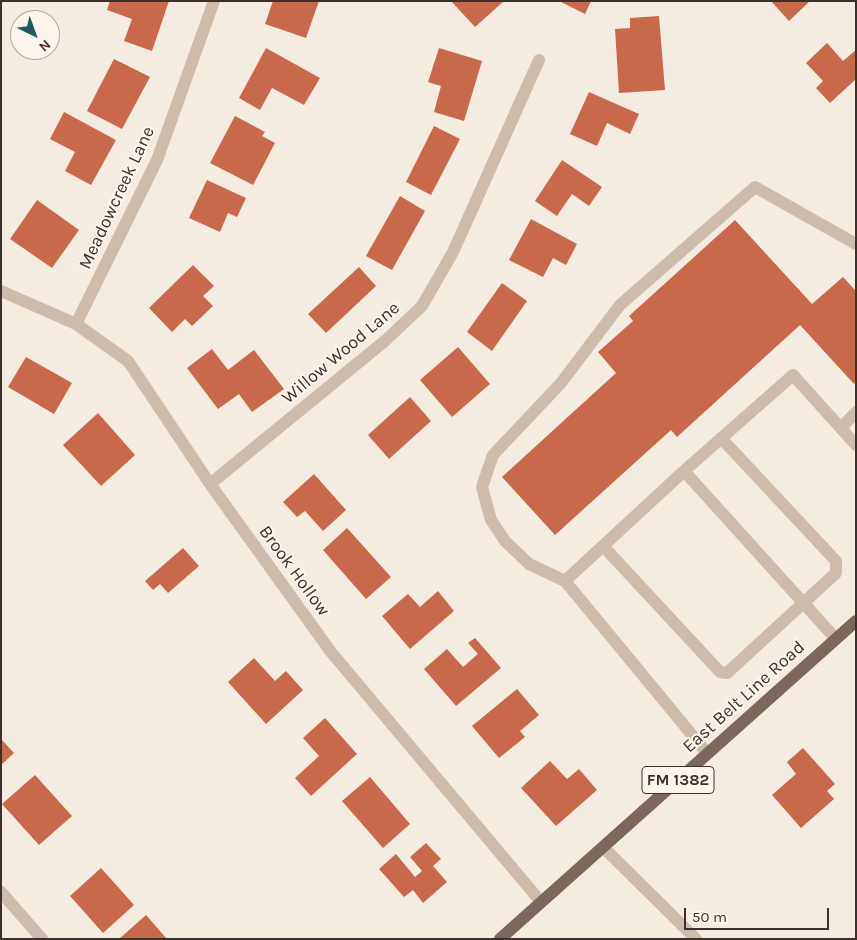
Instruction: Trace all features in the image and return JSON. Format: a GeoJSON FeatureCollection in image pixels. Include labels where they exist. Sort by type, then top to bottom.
{"type":"FeatureCollection","features":[{"type":"Feature","properties":{"kind":"main road","name":"East Belt Line Road"},"geometry":{"type":"LineString","coordinates":[[500,939],[856,621]]}},
{"type":"Feature","properties":{"kind":"street","name":"Meadowcreek Lane"},"geometry":{"type":"LineString","coordinates":[[76,324],[157,160],[214,1]]}},
{"type":"Feature","properties":{"kind":"street","name":"Willow Wood Lane"},"geometry":{"type":"LineString","coordinates":[[210,484],[386,340],[422,306],[453,252],[539,60]]}},
{"type":"Feature","properties":{"kind":"street"},"geometry":{"type":"LineString","coordinates":[[707,754],[565,581],[529,564],[505,541],[491,520],[482,487],[493,455],[560,382],[620,306],[755,187],[856,244]]}},
{"type":"Feature","properties":{"kind":"street","name":"Brook Hollow"},"geometry":{"type":"LineString","coordinates":[[1,291],[76,324],[128,361],[210,484],[331,652],[541,902]]}},
{"type":"Feature","properties":{"kind":"street"},"geometry":{"type":"LineString","coordinates":[[565,581],[684,471],[793,375],[856,444]]}},
{"type":"Feature","properties":{"kind":"street"},"geometry":{"type":"LineString","coordinates":[[840,428],[856,412]]}},
{"type":"Feature","properties":{"kind":"street"},"geometry":{"type":"LineString","coordinates":[[603,546],[720,672],[727,673],[836,573],[836,561],[721,438]]}},
{"type":"Feature","properties":{"kind":"street"},"geometry":{"type":"LineString","coordinates":[[684,471],[836,639]]}},
{"type":"Feature","properties":{"kind":"street"},"geometry":{"type":"LineString","coordinates":[[602,847],[696,939]]}},
{"type":"Feature","properties":{"kind":"street"},"geometry":{"type":"LineString","coordinates":[[1,892],[42,939]]}},
{"type":"Feature","properties":{"kind":"building"},"geometry":{"type":"Polygon","coordinates":[[[110,1],[169,1],[152,51],[124,41],[132,19],[107,10],[110,1]]]}},
{"type":"Feature","properties":{"kind":"building"},"geometry":{"type":"Polygon","coordinates":[[[273,1],[319,1],[306,38],[265,24],[273,1]]]}},
{"type":"Feature","properties":{"kind":"building"},"geometry":{"type":"Polygon","coordinates":[[[451,1],[504,1],[475,27],[451,1]]]}},
{"type":"Feature","properties":{"kind":"building"},"geometry":{"type":"Polygon","coordinates":[[[559,1],[591,1],[585,14],[559,1]]]}},
{"type":"Feature","properties":{"kind":"building"},"geometry":{"type":"Polygon","coordinates":[[[771,1],[810,1],[789,21],[771,1]]]}},
{"type":"Feature","properties":{"kind":"building"},"geometry":{"type":"Polygon","coordinates":[[[659,16],[665,90],[619,93],[615,29],[630,28],[630,18],[659,16]]]}},
{"type":"Feature","properties":{"kind":"building"},"geometry":{"type":"Polygon","coordinates":[[[827,43],[843,61],[856,50],[856,79],[830,103],[816,88],[823,81],[806,63],[827,43]]]}},
{"type":"Feature","properties":{"kind":"building"},"geometry":{"type":"Polygon","coordinates":[[[266,48],[320,78],[304,105],[272,88],[260,110],[239,98],[266,48]]]}},
{"type":"Feature","properties":{"kind":"building"},"geometry":{"type":"Polygon","coordinates":[[[439,48],[482,61],[464,121],[434,112],[441,86],[428,82],[439,48]]]}},
{"type":"Feature","properties":{"kind":"building"},"geometry":{"type":"Polygon","coordinates":[[[114,59],[150,77],[122,129],[87,111],[114,59]]]}},
{"type":"Feature","properties":{"kind":"building"},"geometry":{"type":"Polygon","coordinates":[[[589,92],[639,114],[630,134],[607,123],[597,146],[570,134],[589,92]]]}},
{"type":"Feature","properties":{"kind":"building"},"geometry":{"type":"Polygon","coordinates":[[[64,112],[116,140],[91,185],[65,171],[75,152],[50,139],[64,112]]]}},
{"type":"Feature","properties":{"kind":"building"},"geometry":{"type":"Polygon","coordinates":[[[235,116],[265,132],[262,136],[275,143],[253,185],[210,163],[235,116]]]}},
{"type":"Feature","properties":{"kind":"building"},"geometry":{"type":"Polygon","coordinates":[[[434,126],[460,139],[431,195],[406,182],[434,126]]]}},
{"type":"Feature","properties":{"kind":"building"},"geometry":{"type":"Polygon","coordinates":[[[562,160],[602,187],[589,206],[572,194],[557,216],[535,201],[562,160]]]}},
{"type":"Feature","properties":{"kind":"building"},"geometry":{"type":"Polygon","coordinates":[[[207,180],[246,198],[237,217],[228,213],[220,232],[189,218],[207,180]]]}},
{"type":"Feature","properties":{"kind":"building"},"geometry":{"type":"Polygon","coordinates":[[[400,196],[425,211],[392,270],[366,256],[400,196]]]}},
{"type":"Feature","properties":{"kind":"building"},"geometry":{"type":"Polygon","coordinates":[[[37,200],[79,230],[52,268],[10,239],[37,200]]]}},
{"type":"Feature","properties":{"kind":"building"},"geometry":{"type":"Polygon","coordinates":[[[531,219],[577,244],[566,265],[553,258],[543,277],[509,260],[531,219]]]}},
{"type":"Feature","properties":{"kind":"building"},"geometry":{"type":"Polygon","coordinates":[[[735,220],[812,304],[843,277],[856,291],[856,382],[854,384],[800,325],[677,437],[671,430],[555,535],[502,477],[616,373],[598,352],[633,321],[629,316],[735,220]]]}},
{"type":"Feature","properties":{"kind":"building"},"geometry":{"type":"Polygon","coordinates":[[[193,265],[214,286],[203,296],[213,306],[192,326],[185,319],[172,332],[149,308],[193,265]]]}},
{"type":"Feature","properties":{"kind":"building"},"geometry":{"type":"Polygon","coordinates":[[[359,267],[376,286],[326,333],[308,314],[359,267]]]}},
{"type":"Feature","properties":{"kind":"building"},"geometry":{"type":"Polygon","coordinates":[[[502,283],[527,301],[492,351],[467,332],[502,283]]]}},
{"type":"Feature","properties":{"kind":"building"},"geometry":{"type":"Polygon","coordinates":[[[458,347],[490,384],[452,417],[420,380],[458,347]]]}},
{"type":"Feature","properties":{"kind":"building"},"geometry":{"type":"Polygon","coordinates":[[[212,349],[228,370],[254,350],[284,389],[252,412],[239,394],[218,409],[187,368],[212,349]]]}},
{"type":"Feature","properties":{"kind":"building"},"geometry":{"type":"Polygon","coordinates":[[[26,357],[72,383],[54,414],[8,387],[26,357]]]}},
{"type":"Feature","properties":{"kind":"building"},"geometry":{"type":"Polygon","coordinates":[[[410,397],[431,421],[389,459],[368,435],[410,397]]]}},
{"type":"Feature","properties":{"kind":"building"},"geometry":{"type":"Polygon","coordinates":[[[98,413],[135,455],[101,486],[63,445],[98,413]]]}},
{"type":"Feature","properties":{"kind":"building"},"geometry":{"type":"Polygon","coordinates":[[[314,474],[346,510],[323,531],[305,511],[297,517],[283,502],[314,474]]]}},
{"type":"Feature","properties":{"kind":"building"},"geometry":{"type":"Polygon","coordinates":[[[347,528],[391,577],[366,599],[323,550],[347,528]]]}},
{"type":"Feature","properties":{"kind":"building"},"geometry":{"type":"Polygon","coordinates":[[[183,548],[199,566],[168,593],[160,584],[153,590],[145,581],[183,548]]]}},
{"type":"Feature","properties":{"kind":"building"},"geometry":{"type":"Polygon","coordinates":[[[438,591],[454,611],[410,649],[382,616],[408,594],[420,607],[438,591]]]}},
{"type":"Feature","properties":{"kind":"building"},"geometry":{"type":"Polygon","coordinates":[[[475,638],[501,668],[456,706],[424,669],[447,649],[463,667],[478,654],[468,643],[475,638]]]}},
{"type":"Feature","properties":{"kind":"building"},"geometry":{"type":"Polygon","coordinates":[[[254,658],[275,681],[286,671],[303,690],[266,724],[228,682],[254,658]]]}},
{"type":"Feature","properties":{"kind":"building"},"geometry":{"type":"Polygon","coordinates":[[[517,689],[539,715],[520,731],[525,737],[499,758],[472,726],[517,689]]]}},
{"type":"Feature","properties":{"kind":"building"},"geometry":{"type":"Polygon","coordinates":[[[325,718],[357,754],[311,796],[295,778],[319,756],[303,738],[325,718]]]}},
{"type":"Feature","properties":{"kind":"building"},"geometry":{"type":"Polygon","coordinates":[[[1,739],[14,753],[1,765],[1,739]]]}},
{"type":"Feature","properties":{"kind":"building"},"geometry":{"type":"Polygon","coordinates":[[[803,748],[835,784],[827,791],[834,799],[801,828],[772,795],[796,774],[787,762],[803,748]]]}},
{"type":"Feature","properties":{"kind":"building"},"geometry":{"type":"Polygon","coordinates":[[[550,761],[567,779],[579,769],[597,790],[556,826],[521,788],[550,761]]]}},
{"type":"Feature","properties":{"kind":"building"},"geometry":{"type":"Polygon","coordinates":[[[35,775],[72,816],[39,845],[2,804],[35,775]]]}},
{"type":"Feature","properties":{"kind":"building"},"geometry":{"type":"Polygon","coordinates":[[[370,777],[410,824],[383,848],[342,801],[370,777]]]}},
{"type":"Feature","properties":{"kind":"building"},"geometry":{"type":"Polygon","coordinates":[[[426,843],[441,859],[433,866],[447,882],[423,903],[413,890],[404,897],[379,869],[396,854],[415,877],[422,871],[410,857],[426,843]]]}},
{"type":"Feature","properties":{"kind":"building"},"geometry":{"type":"Polygon","coordinates":[[[101,868],[134,905],[103,933],[70,896],[101,868]]]}},
{"type":"Feature","properties":{"kind":"building"},"geometry":{"type":"Polygon","coordinates":[[[146,915],[167,939],[119,939],[146,915]]]}}]}
